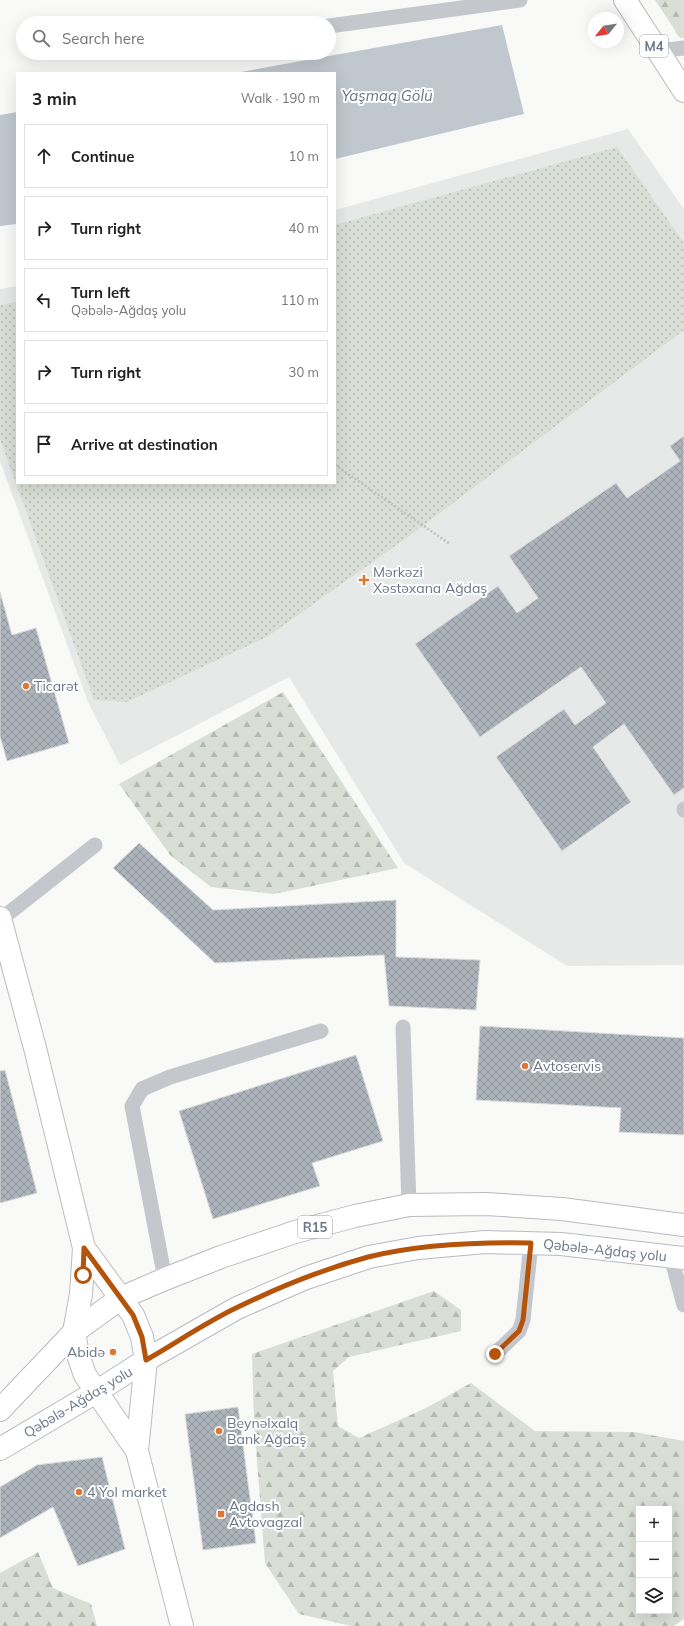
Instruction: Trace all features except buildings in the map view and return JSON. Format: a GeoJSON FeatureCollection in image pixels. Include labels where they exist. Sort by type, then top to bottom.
{"type":"FeatureCollection","features":[{"type":"Feature","properties":{"kind":"main road","name":"M4"},"geometry":{"type":"LineString","coordinates":[[625,0],[684,91]]}},
{"type":"Feature","properties":{"kind":"main road"},"geometry":{"type":"LineString","coordinates":[[0,919],[35,1048],[84,1248],[82,1288],[74,1332],[78,1355],[85,1375],[136,1451],[182,1626]]}},
{"type":"Feature","properties":{"kind":"main road","name":"R15"},"geometry":{"type":"LineString","coordinates":[[0,1410],[74,1332],[121,1298],[165,1278],[295,1232],[355,1216],[409,1205],[486,1204],[562,1209],[684,1225]]}},
{"type":"Feature","properties":{"kind":"main road","name":"Qəbələ-Ağdaş yolu"},"geometry":{"type":"LineString","coordinates":[[0,1449],[96,1392],[146,1360],[237,1308],[306,1278],[369,1257],[418,1248],[485,1242],[561,1244],[678,1258]]}},
{"type":"Feature","properties":{"kind":"main road"},"geometry":{"type":"LineString","coordinates":[[84,1248],[104,1278],[133,1315],[142,1337],[146,1360],[136,1451]]}},
{"type":"Feature","properties":{"kind":"lane"},"geometry":{"type":"LineString","coordinates":[[336,25],[520,0]]}},
{"type":"Feature","properties":{"kind":"lane"},"geometry":{"type":"LineString","coordinates":[[658,51],[684,48]]}},
{"type":"Feature","properties":{"kind":"lane"},"geometry":{"type":"LineString","coordinates":[[0,919],[95,845]]}},
{"type":"Feature","properties":{"kind":"lane"},"geometry":{"type":"LineString","coordinates":[[402,1027],[409,1205]]}},
{"type":"Feature","properties":{"kind":"lane"},"geometry":{"type":"LineString","coordinates":[[165,1278],[132,1106],[142,1089],[170,1078],[321,1031]]}},
{"type":"Feature","properties":{"kind":"lane"},"geometry":{"type":"LineString","coordinates":[[495,1354],[519,1331],[523,1320],[531,1243]]}},
{"type":"Feature","properties":{"kind":"lane"},"geometry":{"type":"LineString","coordinates":[[678,1258],[684,1305]]}},
{"type":"Feature","properties":{"kind":"path"},"geometry":{"type":"LineString","coordinates":[[336,466],[450,544]]}},
{"type":"Feature","properties":{"kind":"shaded area","name":"Mərkəzi Xəstəxana Ağdaş"},"geometry":{"type":"Polygon","coordinates":[[[628,129],[684,209],[684,965],[567,966],[404,863],[289,677],[120,765],[88,702],[0,461],[0,289],[16,286],[16,484],[336,484],[336,210],[628,129]]]}},
{"type":"Feature","properties":{"kind":"green space"},"geometry":{"type":"Polygon","coordinates":[[[655,0],[684,0],[684,38],[680,38],[655,0]]]}},
{"type":"Feature","properties":{"kind":"green space"},"geometry":{"type":"Polygon","coordinates":[[[617,147],[684,243],[684,330],[405,539],[267,637],[127,702],[94,700],[16,484],[336,484],[336,225],[617,147]]]}},
{"type":"Feature","properties":{"kind":"green space"},"geometry":{"type":"Polygon","coordinates":[[[16,302],[16,483],[0,439],[0,305],[16,302]]]}},
{"type":"Feature","properties":{"kind":"green space"},"geometry":{"type":"Polygon","coordinates":[[[283,692],[398,868],[274,894],[211,887],[170,855],[119,784],[283,692]]]}},
{"type":"Feature","properties":{"kind":"green space"},"geometry":{"type":"Polygon","coordinates":[[[434,1291],[461,1310],[461,1331],[349,1357],[333,1371],[338,1426],[359,1438],[426,1408],[471,1383],[535,1431],[634,1432],[684,1441],[684,1619],[674,1626],[351,1626],[299,1614],[265,1563],[254,1422],[252,1354],[434,1291]]]}},
{"type":"Feature","properties":{"kind":"green space"},"geometry":{"type":"Polygon","coordinates":[[[38,1552],[53,1588],[91,1604],[97,1626],[0,1626],[0,1573],[38,1552]]]}},
{"type":"Feature","properties":{"kind":"water","name":"Yaşmaq Gölü"},"geometry":{"type":"Polygon","coordinates":[[[502,25],[524,114],[336,159],[336,72],[241,72],[307,60],[336,60],[336,55],[502,25]]]}},
{"type":"Feature","properties":{"kind":"water"},"geometry":{"type":"Polygon","coordinates":[[[16,112],[16,224],[0,226],[0,115],[16,112]]]}},
{"type":"Feature","properties":{"kind":"place","name":"Mərkəzi Xəstəxana Ağdaş"},"geometry":{"type":"Point","coordinates":[364,580]}},
{"type":"Feature","properties":{"kind":"place","name":"Ticarət"},"geometry":{"type":"Point","coordinates":[26,686]}},
{"type":"Feature","properties":{"kind":"place","name":"Avtoservis"},"geometry":{"type":"Point","coordinates":[525,1066]}},
{"type":"Feature","properties":{"kind":"place","name":"Abidə"},"geometry":{"type":"Point","coordinates":[113,1352]}},
{"type":"Feature","properties":{"kind":"place","name":"Beynəlxalq Bank Ağdaş"},"geometry":{"type":"Point","coordinates":[219,1431]}},
{"type":"Feature","properties":{"kind":"place","name":"4 Yol market"},"geometry":{"type":"Point","coordinates":[79,1492]}},
{"type":"Feature","properties":{"kind":"place","name":"Agdash Avtovagzal"},"geometry":{"type":"Point","coordinates":[221,1514]}},
{"type":"Feature","properties":{"kind":"route"},"geometry":{"type":"LineString","coordinates":[[83,1275],[84,1248],[104,1278],[133,1315],[142,1337],[146,1360],[237,1308],[306,1278],[369,1257],[418,1248],[485,1242],[531,1243],[523,1320],[519,1331],[495,1354]]}}]}
